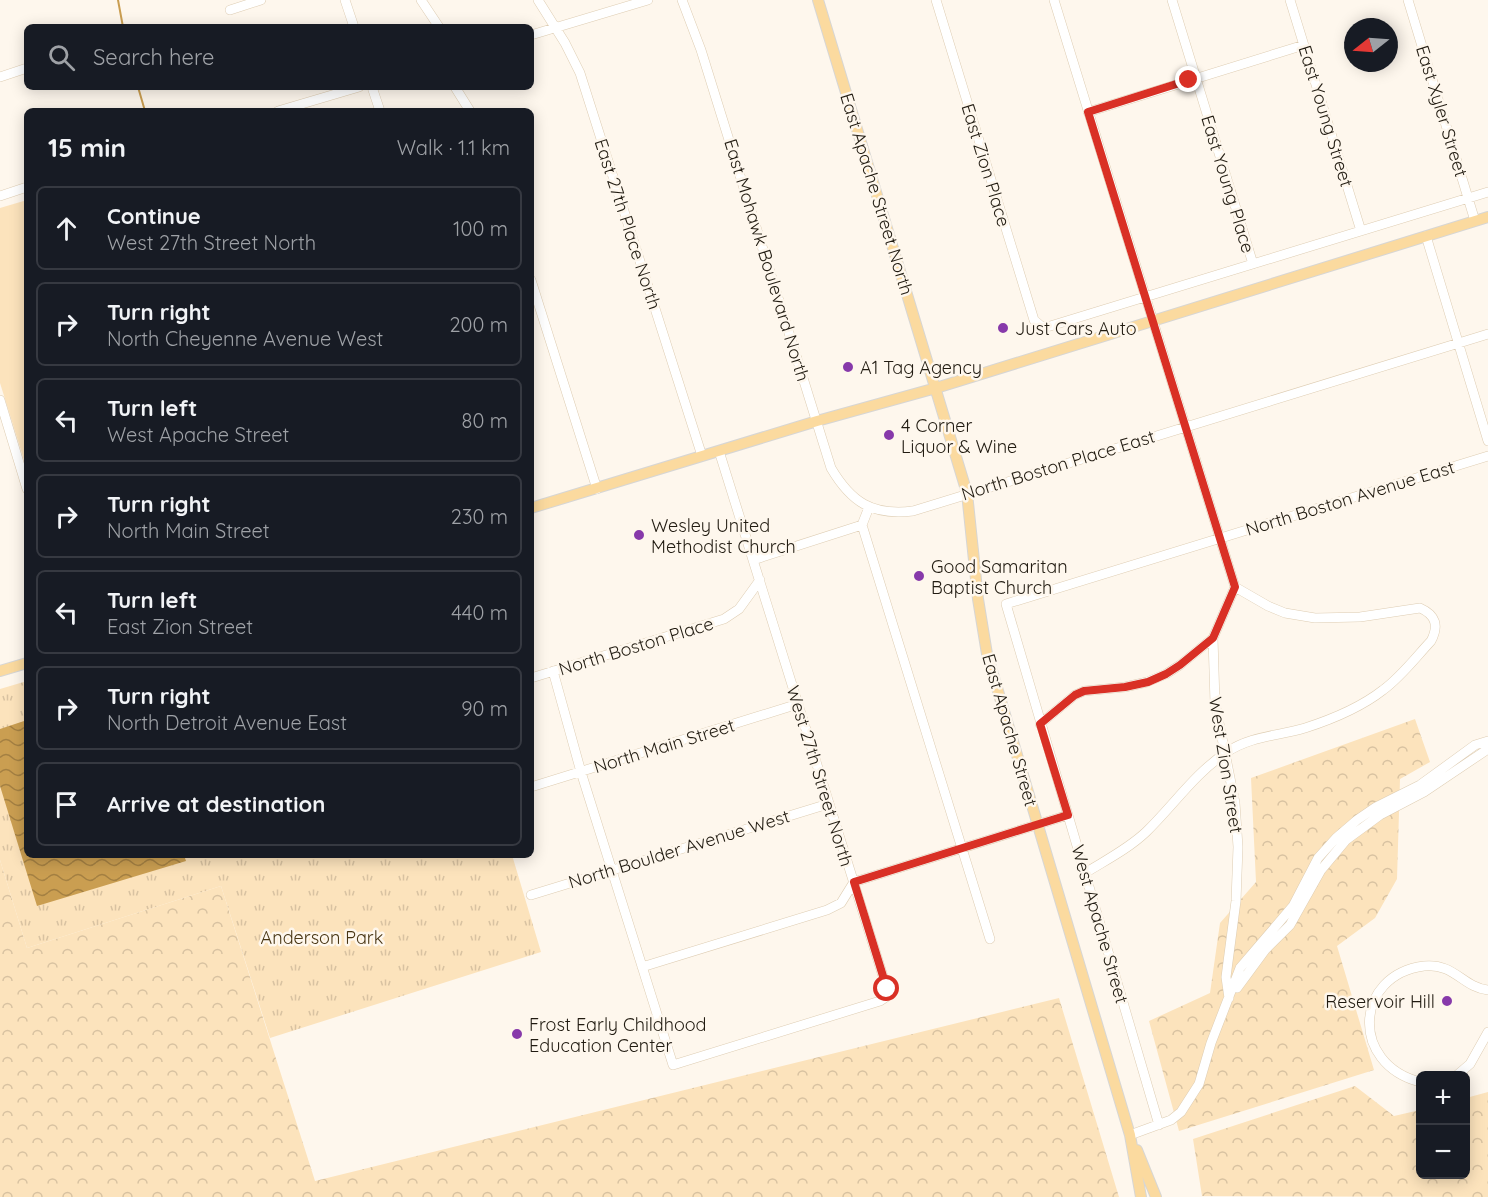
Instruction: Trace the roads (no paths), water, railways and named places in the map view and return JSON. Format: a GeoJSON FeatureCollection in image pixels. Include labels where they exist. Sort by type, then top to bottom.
{"type":"FeatureCollection","features":[{"type":"Feature","properties":{"kind":"main road","name":"East Apache Street North"},"geometry":{"type":"LineString","coordinates":[[818,0],[936,387]]}},
{"type":"Feature","properties":{"kind":"main road"},"geometry":{"type":"LineString","coordinates":[[534,507],[1488,218]]}},
{"type":"Feature","properties":{"kind":"main road","name":"East Apache Street"},"geometry":{"type":"LineString","coordinates":[[936,387],[967,493],[978,599],[987,654],[1130,1135],[1156,1197]]}},
{"type":"Feature","properties":{"kind":"main road"},"geometry":{"type":"LineString","coordinates":[[0,671],[24,664]]}},
{"type":"Feature","properties":{"kind":"main road","name":"East Apache Street"},"geometry":{"type":"LineString","coordinates":[[1130,1135],[1141,1197]]}},
{"type":"Feature","properties":{"kind":"street"},"geometry":{"type":"LineString","coordinates":[[230,10],[261,0]]}},
{"type":"Feature","properties":{"kind":"street"},"geometry":{"type":"LineString","coordinates":[[345,0],[353,24]]}},
{"type":"Feature","properties":{"kind":"street"},"geometry":{"type":"LineString","coordinates":[[421,0],[437,24]]}},
{"type":"Feature","properties":{"kind":"street","name":"East 27th Place North"},"geometry":{"type":"LineString","coordinates":[[538,0],[556,27],[580,73],[702,456]]}},
{"type":"Feature","properties":{"kind":"street"},"geometry":{"type":"LineString","coordinates":[[534,34],[648,0]]}},
{"type":"Feature","properties":{"kind":"street","name":"East Mohawk Boulevard North"},"geometry":{"type":"LineString","coordinates":[[682,0],[705,62],[831,468],[850,496],[869,507]]}},
{"type":"Feature","properties":{"kind":"street","name":"East Zion Place"},"geometry":{"type":"LineString","coordinates":[[936,0],[1034,320],[1041,326],[1047,327],[1145,297]]}},
{"type":"Feature","properties":{"kind":"street"},"geometry":{"type":"LineString","coordinates":[[1040,724],[1075,695],[1084,691],[1125,687],[1148,682],[1166,674],[1213,638],[1235,587],[1054,0]]}},
{"type":"Feature","properties":{"kind":"street","name":"East Young Place"},"geometry":{"type":"LineString","coordinates":[[1172,0],[1253,264]]}},
{"type":"Feature","properties":{"kind":"street","name":"East Young Street"},"geometry":{"type":"LineString","coordinates":[[1290,0],[1361,231]]}},
{"type":"Feature","properties":{"kind":"street","name":"East Xyler Street"},"geometry":{"type":"LineString","coordinates":[[1408,0],[1475,221]]}},
{"type":"Feature","properties":{"kind":"street"},"geometry":{"type":"LineString","coordinates":[[1088,112],[1304,45]]}},
{"type":"Feature","properties":{"kind":"street"},"geometry":{"type":"LineString","coordinates":[[0,76],[24,69]]}},
{"type":"Feature","properties":{"kind":"street"},"geometry":{"type":"LineString","coordinates":[[288,108],[349,90]]}},
{"type":"Feature","properties":{"kind":"street"},"geometry":{"type":"LineString","coordinates":[[373,90],[379,108]]}},
{"type":"Feature","properties":{"kind":"street"},"geometry":{"type":"LineString","coordinates":[[457,90],[468,108]]}},
{"type":"Feature","properties":{"kind":"street"},"geometry":{"type":"LineString","coordinates":[[0,195],[24,188]]}},
{"type":"Feature","properties":{"kind":"street"},"geometry":{"type":"LineString","coordinates":[[1145,297],[1488,192]]}},
{"type":"Feature","properties":{"kind":"street"},"geometry":{"type":"LineString","coordinates":[[1426,236],[1488,441]]}},
{"type":"Feature","properties":{"kind":"street"},"geometry":{"type":"LineString","coordinates":[[534,290],[597,489]]}},
{"type":"Feature","properties":{"kind":"street","name":"North Boston Place East"},"geometry":{"type":"LineString","coordinates":[[869,507],[884,511],[906,512],[1488,334]]}},
{"type":"Feature","properties":{"kind":"street"},"geometry":{"type":"LineString","coordinates":[[0,400],[24,479]]}},
{"type":"Feature","properties":{"kind":"street","name":"West 27th Street North"},"geometry":{"type":"LineString","coordinates":[[642,967],[673,1065],[880,1002],[886,997],[887,989],[719,451]]}},
{"type":"Feature","properties":{"kind":"street","name":"North Boston Avenue East"},"geometry":{"type":"LineString","coordinates":[[1006,604],[1488,456]]}},
{"type":"Feature","properties":{"kind":"street"},"geometry":{"type":"LineString","coordinates":[[869,507],[862,525],[990,939]]}},
{"type":"Feature","properties":{"kind":"street"},"geometry":{"type":"LineString","coordinates":[[753,560],[862,525]]}},
{"type":"Feature","properties":{"kind":"street","name":"North Boston Place"},"geometry":{"type":"LineString","coordinates":[[534,677],[724,619],[739,609],[760,580]]}},
{"type":"Feature","properties":{"kind":"street"},"geometry":{"type":"LineString","coordinates":[[1085,873],[1126,849],[1144,834],[1192,782],[1225,753],[1242,743],[1302,728],[1353,709],[1384,689],[1431,641],[1436,632],[1436,623],[1428,611],[1420,608],[1389,614],[1315,618],[1286,613],[1268,606],[1235,587]]}},
{"type":"Feature","properties":{"kind":"street","name":"East Apache Street"},"geometry":{"type":"LineString","coordinates":[[1006,604],[1040,724]]}},
{"type":"Feature","properties":{"kind":"street","name":"West Zion Street"},"geometry":{"type":"LineString","coordinates":[[1213,638],[1215,704],[1235,803],[1238,847],[1236,901],[1226,977],[1229,999]]}},
{"type":"Feature","properties":{"kind":"street"},"geometry":{"type":"LineString","coordinates":[[553,671],[581,772],[642,967],[827,910],[841,903],[854,882],[1068,815]]}},
{"type":"Feature","properties":{"kind":"street","name":"North Main Street"},"geometry":{"type":"LineString","coordinates":[[534,786],[798,704]]}},
{"type":"Feature","properties":{"kind":"street","name":"West Apache Street"},"geometry":{"type":"LineString","coordinates":[[1040,724],[1159,1125]]}},
{"type":"Feature","properties":{"kind":"street"},"geometry":{"type":"LineString","coordinates":[[1130,1135],[1159,1125],[1181,1112],[1199,1083],[1211,1043],[1240,968],[1293,906],[1318,858],[1336,838],[1376,807],[1420,785],[1475,745],[1488,741]]}},
{"type":"Feature","properties":{"kind":"street"},"geometry":{"type":"LineString","coordinates":[[1229,999],[1255,963],[1290,925],[1321,870],[1346,840],[1380,815],[1424,792],[1488,749]]}},
{"type":"Feature","properties":{"kind":"street","name":"North Boulder Avenue West"},"geometry":{"type":"LineString","coordinates":[[531,894],[828,804]]}},
{"type":"Feature","properties":{"kind":"street"},"geometry":{"type":"LineString","coordinates":[[1416,1081],[1394,1072],[1378,1055],[1371,1039],[1370,1011],[1380,989],[1392,977],[1408,970],[1424,966],[1438,966],[1454,971],[1478,988],[1488,990]]}},
{"type":"Feature","properties":{"kind":"street"},"geometry":{"type":"LineString","coordinates":[[1462,1071],[1470,1064],[1488,1032]]}},
{"type":"Feature","properties":{"kind":"water"},"geometry":{"type":"Polygon","coordinates":[[[24,721],[24,858],[185,858],[186,861],[37,906],[0,786],[0,729],[24,721]]]}},
{"type":"Feature","properties":{"kind":"waterway"},"geometry":{"type":"LineString","coordinates":[[118,0],[122,24]]}},
{"type":"Feature","properties":{"kind":"waterway"},"geometry":{"type":"LineString","coordinates":[[139,90],[144,108]]}},
{"type":"Feature","properties":{"kind":"place","name":"Just Cars Auto"},"geometry":{"type":"Point","coordinates":[1003,328]}},
{"type":"Feature","properties":{"kind":"place","name":"A1 Tag Agency"},"geometry":{"type":"Point","coordinates":[848,367]}},
{"type":"Feature","properties":{"kind":"place","name":"4 Corner Liquor & Wine"},"geometry":{"type":"Point","coordinates":[889,435]}},
{"type":"Feature","properties":{"kind":"place","name":"Wesley United Methodist Church"},"geometry":{"type":"Point","coordinates":[639,535]}},
{"type":"Feature","properties":{"kind":"place","name":"Good Samaritan Baptist Church"},"geometry":{"type":"Point","coordinates":[919,576]}},
{"type":"Feature","properties":{"kind":"place","name":"Reservoir Hill"},"geometry":{"type":"Point","coordinates":[1447,1001]}},
{"type":"Feature","properties":{"kind":"place","name":"Frost Early Childhood Education Center"},"geometry":{"type":"Point","coordinates":[517,1034]}},
{"type":"Feature","properties":{"kind":"park label","name":"Anderson Park"},"geometry":{"type":"Point","coordinates":[322,937]}}]}
